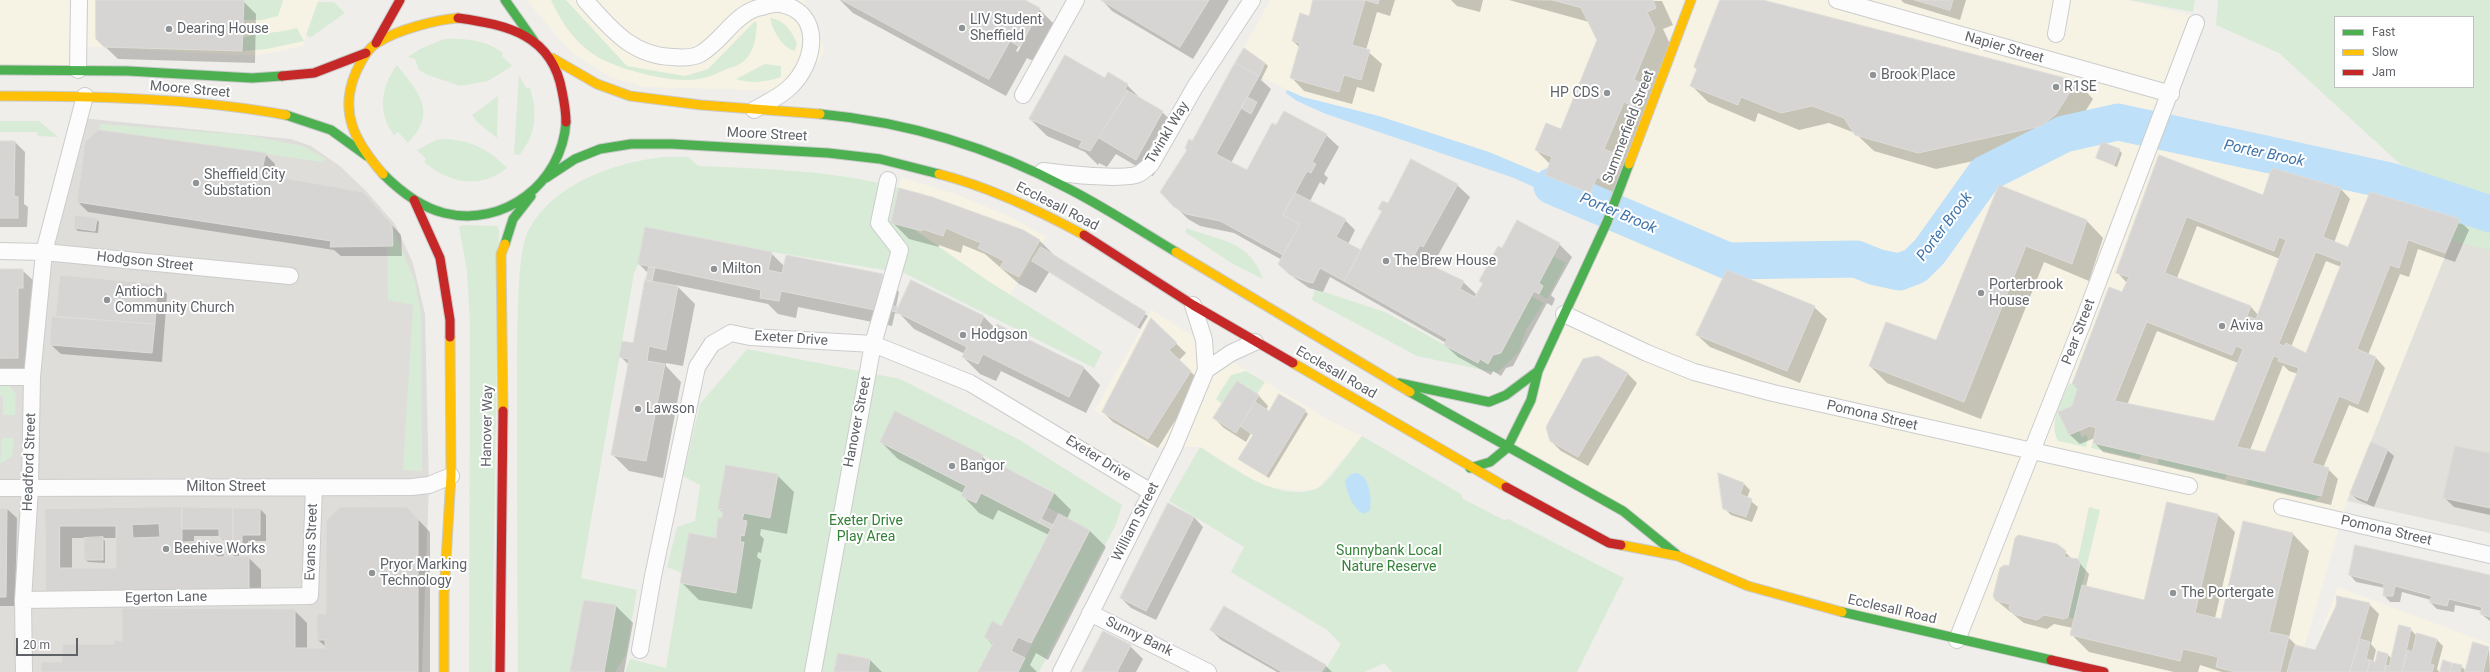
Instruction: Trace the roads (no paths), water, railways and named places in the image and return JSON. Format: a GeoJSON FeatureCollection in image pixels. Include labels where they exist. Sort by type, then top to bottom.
{"type":"FeatureCollection","features":[{"type":"Feature","properties":{"kind":"main road"},"geometry":{"type":"LineString","coordinates":[[376,43],[400,0]]}},
{"type":"Feature","properties":{"kind":"main road"},"geometry":{"type":"LineString","coordinates":[[505,0],[535,42]]}},
{"type":"Feature","properties":{"kind":"main road","name":"Summerfield Street"},"geometry":{"type":"LineString","coordinates":[[1470,468],[1490,462],[1507,448],[1530,400],[1538,371],[1607,222],[1692,0]]}},
{"type":"Feature","properties":{"kind":"main road","name":"Moore Street"},"geometry":{"type":"LineString","coordinates":[[367,156],[352,124],[348,98],[352,81],[366,53],[376,43],[425,22],[458,18],[487,22],[535,42],[552,58],[586,78],[620,93],[652,100],[754,110],[821,114],[870,121],[910,128],[980,148]]}},
{"type":"Feature","properties":{"kind":"main road","name":"Moore Street"},"geometry":{"type":"LineString","coordinates":[[0,70],[128,71],[252,78],[300,76],[328,69],[366,53]]}},
{"type":"Feature","properties":{"kind":"main road","name":"Moore Street"},"geometry":{"type":"LineString","coordinates":[[0,96],[85,96],[206,105],[287,115],[324,126],[343,137],[367,156],[382,174],[414,200],[429,208],[448,214],[468,215],[486,213],[508,206],[535,190],[546,178],[558,158],[566,128],[561,84],[552,58]]}},
{"type":"Feature","properties":{"kind":"main road","name":"Moore Street"},"geometry":{"type":"LineString","coordinates":[[546,178],[575,159],[600,149],[630,144],[672,144],[828,153],[880,159],[967,181],[989,190]]}},
{"type":"Feature","properties":{"kind":"main road","name":"Ecclesall Road"},"geometry":{"type":"LineString","coordinates":[[980,148],[1033,170],[1082,196],[1392,382],[1507,448],[1623,511],[1678,556]]}},
{"type":"Feature","properties":{"kind":"main road","name":"Hanover Way"},"geometry":{"type":"LineString","coordinates":[[500,672],[502,371],[501,254],[513,219],[535,190]]}},
{"type":"Feature","properties":{"kind":"main road","name":"Ecclesall Road"},"geometry":{"type":"LineString","coordinates":[[989,190],[1056,220],[1101,245],[1193,305],[1255,342],[1470,468],[1609,543],[1678,556],[1748,586],[1789,598],[1957,640],[2104,672]]}},
{"type":"Feature","properties":{"kind":"main road"},"geometry":{"type":"LineString","coordinates":[[414,200],[440,258],[450,320],[451,476],[444,594],[444,672]]}},
{"type":"Feature","properties":{"kind":"main road","name":"Summerfield Street"},"geometry":{"type":"LineString","coordinates":[[1482,402],[1493,401],[1506,395],[1538,371]]}},
{"type":"Feature","properties":{"kind":"main road","name":"Ecclesall Road"},"geometry":{"type":"LineString","coordinates":[[1392,382],[1482,402]]}},
{"type":"Feature","properties":{"kind":"street"},"geometry":{"type":"LineString","coordinates":[[78,70],[79,0]]}},
{"type":"Feature","properties":{"kind":"street"},"geometry":{"type":"LineString","coordinates":[[585,0],[617,36],[642,52],[667,57],[687,58],[700,54],[741,16],[758,7],[779,3],[800,11],[810,26],[812,39],[807,64],[790,88],[754,110]]}},
{"type":"Feature","properties":{"kind":"street"},"geometry":{"type":"LineString","coordinates":[[1023,95],[1076,0]]}},
{"type":"Feature","properties":{"kind":"street","name":"Twinkl Way"},"geometry":{"type":"LineString","coordinates":[[1033,170],[1065,174],[1128,176],[1141,173],[1151,164],[1195,87],[1252,0]]}},
{"type":"Feature","properties":{"kind":"street","name":"Napier Street"},"geometry":{"type":"LineString","coordinates":[[1837,0],[2171,94]]}},
{"type":"Feature","properties":{"kind":"street"},"geometry":{"type":"LineString","coordinates":[[2056,34],[2062,0]]}},
{"type":"Feature","properties":{"kind":"street","name":"Pear Street"},"geometry":{"type":"LineString","coordinates":[[1957,640],[2033,452],[2171,94],[2196,23]]}},
{"type":"Feature","properties":{"kind":"street","name":"Headford Street"},"geometry":{"type":"LineString","coordinates":[[24,672],[23,600],[30,488],[32,377],[44,252],[85,96]]}},
{"type":"Feature","properties":{"kind":"street","name":"Hanover Street"},"geometry":{"type":"LineString","coordinates":[[813,672],[873,344],[900,250],[879,223],[888,180]]}},
{"type":"Feature","properties":{"kind":"street","name":"Hodgson Street"},"geometry":{"type":"LineString","coordinates":[[0,252],[44,252],[290,276]]}},
{"type":"Feature","properties":{"kind":"street","name":"William Street"},"geometry":{"type":"LineString","coordinates":[[1061,672],[1174,447],[1206,370],[1204,340],[1193,305]]}},
{"type":"Feature","properties":{"kind":"street","name":"Pomona Street"},"geometry":{"type":"LineString","coordinates":[[1564,314],[1647,353],[1694,372],[1773,393],[2189,486]]}},
{"type":"Feature","properties":{"kind":"street","name":"Exeter Drive"},"geometry":{"type":"LineString","coordinates":[[640,650],[653,576],[697,367],[712,344],[732,333],[750,337],[873,344],[970,383],[1151,492]]}},
{"type":"Feature","properties":{"kind":"street"},"geometry":{"type":"LineString","coordinates":[[1206,370],[1231,353],[1255,342]]}},
{"type":"Feature","properties":{"kind":"street"},"geometry":{"type":"LineString","coordinates":[[0,377],[32,377]]}},
{"type":"Feature","properties":{"kind":"street","name":"Milton Street"},"geometry":{"type":"LineString","coordinates":[[0,488],[412,487],[429,485],[451,476]]}},
{"type":"Feature","properties":{"kind":"street","name":"Evans Street"},"geometry":{"type":"LineString","coordinates":[[310,596],[314,487]]}},
{"type":"Feature","properties":{"kind":"street","name":"Pomona Street"},"geometry":{"type":"LineString","coordinates":[[2282,507],[2490,555]]}},
{"type":"Feature","properties":{"kind":"street","name":"Egerton Lane"},"geometry":{"type":"LineString","coordinates":[[23,600],[310,596]]}},
{"type":"Feature","properties":{"kind":"street","name":"Sunny Bank"},"geometry":{"type":"LineString","coordinates":[[1090,613],[1208,672]]}},
{"type":"Feature","properties":{"kind":"water"},"geometry":{"type":"Polygon","coordinates":[[[1287,90],[1303,97],[1379,116],[1489,152],[1601,199],[1594,214],[1514,178],[1326,114],[1297,101],[1286,93],[1287,90]]]}},
{"type":"Feature","properties":{"kind":"water"},"geometry":{"type":"Polygon","coordinates":[[[1636,212],[1712,244],[1705,261],[1629,229],[1636,212]]]}},
{"type":"Feature","properties":{"kind":"water"},"geometry":{"type":"Polygon","coordinates":[[[1356,473],[1364,478],[1369,488],[1371,500],[1370,510],[1364,514],[1360,512],[1353,504],[1345,480],[1351,474],[1356,473]]]}},
{"type":"Feature","properties":{"kind":"waterway","name":"Porter Brook"},"geometry":{"type":"LineString","coordinates":[[1552,186],[1728,261],[1856,259],[1876,267],[1899,272],[1915,266],[1930,251],[1985,174],[2064,134],[2118,122],[2390,181],[2490,214]]}},
{"type":"Feature","properties":{"kind":"place","name":"LIV Student Sheffield"},"geometry":{"type":"Point","coordinates":[962,28]}},
{"type":"Feature","properties":{"kind":"place","name":"Dearing House"},"geometry":{"type":"Point","coordinates":[169,29]}},
{"type":"Feature","properties":{"kind":"place","name":"Brook Place"},"geometry":{"type":"Point","coordinates":[1873,75]}},
{"type":"Feature","properties":{"kind":"place","name":"R1SE"},"geometry":{"type":"Point","coordinates":[2056,87]}},
{"type":"Feature","properties":{"kind":"place","name":"HP CDS"},"geometry":{"type":"Point","coordinates":[1607,93]}},
{"type":"Feature","properties":{"kind":"place","name":"Sheffield City Substation"},"geometry":{"type":"Point","coordinates":[196,183]}},
{"type":"Feature","properties":{"kind":"place","name":"The Brew House"},"geometry":{"type":"Point","coordinates":[1386,261]}},
{"type":"Feature","properties":{"kind":"place","name":"Milton"},"geometry":{"type":"Point","coordinates":[714,269]}},
{"type":"Feature","properties":{"kind":"place","name":"Porterbrook House"},"geometry":{"type":"Point","coordinates":[1981,293]}},
{"type":"Feature","properties":{"kind":"place","name":"Antioch Community Church"},"geometry":{"type":"Point","coordinates":[107,300]}},
{"type":"Feature","properties":{"kind":"place","name":"Aviva"},"geometry":{"type":"Point","coordinates":[2222,326]}},
{"type":"Feature","properties":{"kind":"place","name":"Hodgson"},"geometry":{"type":"Point","coordinates":[963,335]}},
{"type":"Feature","properties":{"kind":"place","name":"Lawson"},"geometry":{"type":"Point","coordinates":[638,409]}},
{"type":"Feature","properties":{"kind":"place","name":"Bangor"},"geometry":{"type":"Point","coordinates":[952,466]}},
{"type":"Feature","properties":{"kind":"place","name":"Beehive Works"},"geometry":{"type":"Point","coordinates":[166,549]}},
{"type":"Feature","properties":{"kind":"place","name":"Pryor Marking Technology"},"geometry":{"type":"Point","coordinates":[372,573]}},
{"type":"Feature","properties":{"kind":"place","name":"The Portergate"},"geometry":{"type":"Point","coordinates":[2173,593]}},
{"type":"Feature","properties":{"kind":"park label","name":"Exeter Drive Play Area"},"geometry":{"type":"Point","coordinates":[866,530]}},
{"type":"Feature","properties":{"kind":"park label","name":"Sunnybank Local Nature Reserve"},"geometry":{"type":"Point","coordinates":[1389,560]}}]}
